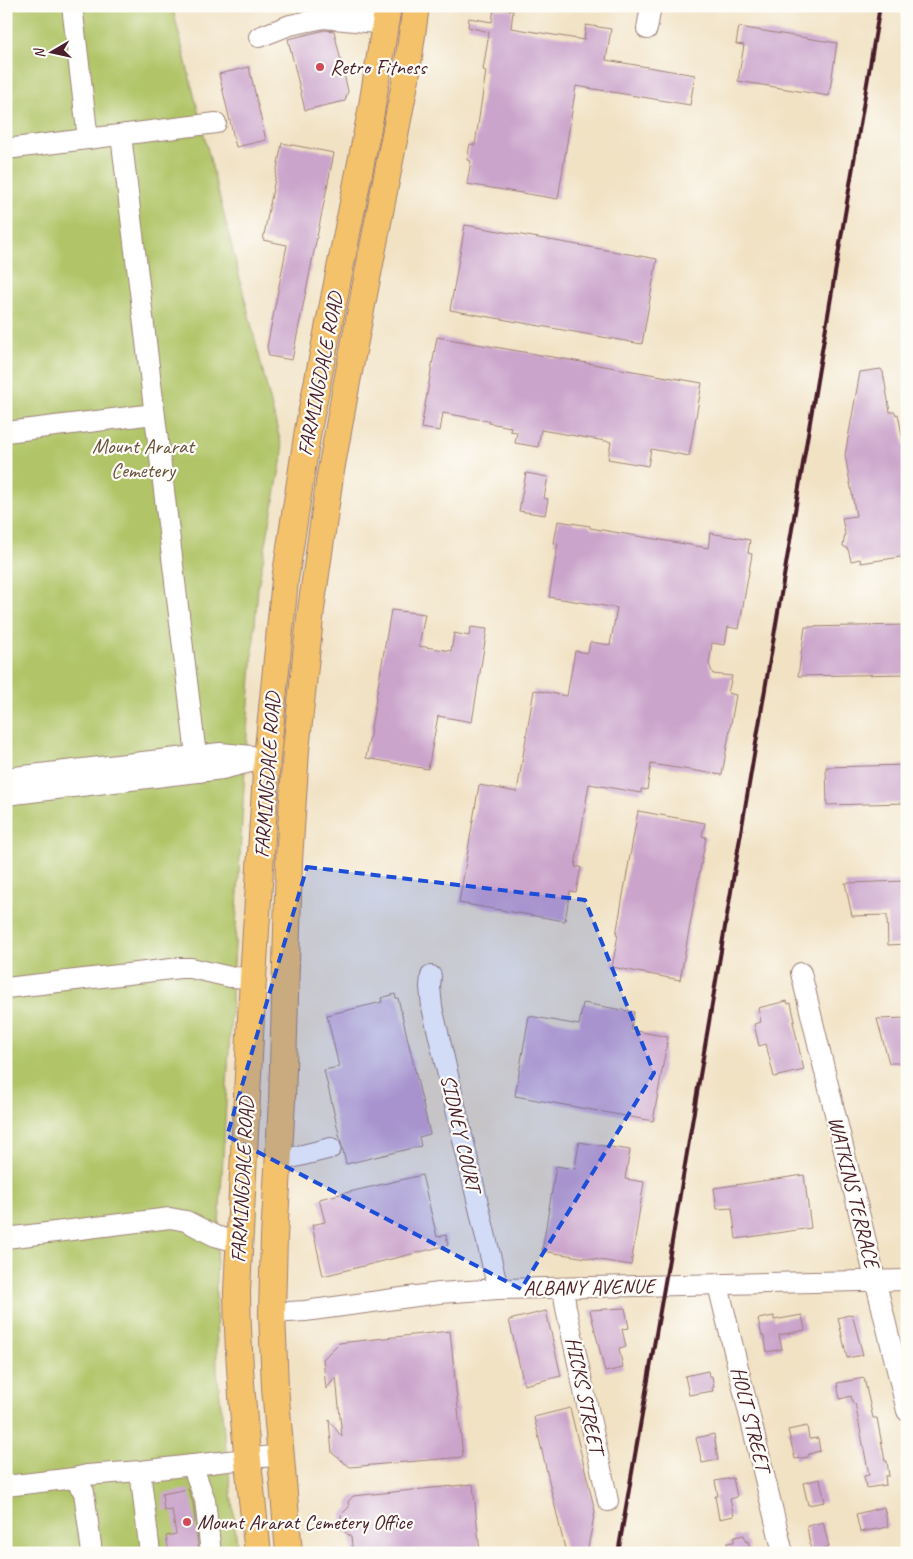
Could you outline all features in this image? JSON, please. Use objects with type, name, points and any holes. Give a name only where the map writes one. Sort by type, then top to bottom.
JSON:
[{"type":"main road","name":"FARMINGDALE ROAD","points":[[289,1553],[275,1387],[272,1313],[292,811],[297,741],[317,565],[338,430],[403,95],[416,6]]},
{"type":"main road","name":"FARMINGDALE ROAD","points":[[258,1553],[247,1458],[237,1339],[237,1290],[238,1242],[266,758],[284,589],[300,479],[371,112],[387,15]]},
{"type":"main road","points":[[248,1074],[255,1114],[256,1195],[253,1303],[260,1312],[272,1313]]},
{"type":"street","points":[[72,6],[88,139]]},
{"type":"street","points":[[647,29],[651,6]]},
{"type":"street","points":[[259,37],[290,25],[306,14],[324,18],[387,15]]},
{"type":"street","points":[[6,149],[216,123]]},
{"type":"street","points":[[121,135],[197,764]]},
{"type":"street","points":[[6,432],[154,414]]},
{"type":"street","points":[[6,778],[197,764],[222,769],[266,758]]},
{"type":"street","points":[[6,795],[197,764]]},
{"type":"street","points":[[6,988],[180,968],[190,968],[230,977],[253,978]]},
{"type":"street","name":"WATKINS TERRACE","points":[[800,973],[907,1411]]},
{"type":"street","name":"SIDNEY COURT","points":[[431,976],[432,1007],[498,1289]]},
{"type":"street","points":[[278,1161],[331,1148]]},
{"type":"street","points":[[6,1238],[170,1218],[186,1221],[215,1236],[238,1242]]},
{"type":"street","name":"ALBANY AVENUE","points":[[272,1313],[305,1311],[439,1293],[498,1289],[907,1280]]},
{"type":"street","name":"HOLT STREET","points":[[718,1285],[783,1553]]},
{"type":"street","name":"HICKS STREET","points":[[563,1288],[608,1501]]},
{"type":"street","points":[[6,1486],[101,1473],[140,1471],[281,1455]]},
{"type":"street","points":[[192,1465],[205,1500],[211,1553]]},
{"type":"street","points":[[140,1471],[150,1553]]},
{"type":"street","points":[[74,1478],[84,1492],[92,1553]]},
{"type":"highlighted area","points":[[307,867],[585,900],[654,1073],[521,1289],[227,1136]]},
{"type":"green space","name":"Mount Ararat Cemetery","points":[[6,6],[172,6],[283,452],[258,587],[248,716],[216,1279],[217,1371],[238,1553],[6,1553]]},
{"type":"building","points":[[494,8],[513,11],[511,28],[584,40],[586,25],[611,29],[606,60],[695,75],[690,105],[576,86],[558,199],[467,184],[471,161],[467,160],[470,144],[475,145],[486,71],[483,70],[489,32],[468,27],[469,18],[492,22]]},
{"type":"building","points":[[739,27],[837,43],[829,96],[738,81],[744,45],[736,44]]},
{"type":"building","points":[[325,30],[334,31],[348,91],[345,101],[305,110],[288,39]]},
{"type":"building","points":[[249,67],[266,140],[236,147],[219,74]]},
{"type":"building","points":[[282,143],[334,153],[292,360],[269,356],[267,347],[287,245],[263,240]]},
{"type":"building","points":[[465,225],[657,259],[642,344],[450,310]]},
{"type":"building","points":[[437,337],[702,383],[689,456],[651,449],[648,466],[608,459],[611,442],[541,430],[538,447],[515,443],[517,432],[510,431],[511,427],[443,413],[440,431],[421,428]]},
{"type":"building","points":[[881,369],[890,412],[898,414],[904,445],[907,450],[907,556],[861,563],[860,559],[851,561],[848,549],[843,546],[845,534],[842,518],[856,516],[845,455],[860,372]]},
{"type":"building","points":[[526,473],[548,477],[544,498],[548,499],[545,515],[519,511]]},
{"type":"building","points":[[558,521],[708,548],[710,533],[750,540],[748,553],[752,554],[739,629],[728,627],[725,645],[712,643],[709,664],[713,674],[732,676],[728,693],[736,695],[722,775],[651,764],[647,790],[641,789],[641,793],[589,784],[575,867],[581,867],[576,892],[570,891],[565,921],[459,903],[479,785],[517,792],[534,690],[567,696],[575,651],[588,653],[590,642],[610,645],[617,608],[549,597],[558,544],[554,543]]},
{"type":"building","points":[[391,610],[425,614],[419,646],[451,651],[454,633],[469,636],[471,627],[487,629],[472,722],[438,716],[428,769],[366,758]]},
{"type":"building","points":[[907,625],[907,674],[798,676],[805,627]]},
{"type":"building","points":[[907,765],[907,803],[827,805],[826,767]]},
{"type":"building","points":[[638,811],[705,823],[702,836],[706,837],[680,980],[612,967]]},
{"type":"building","points":[[907,881],[907,944],[888,945],[887,915],[852,916],[845,883]]},
{"type":"building","points":[[395,994],[396,998],[398,998],[430,1134],[419,1137],[421,1146],[346,1164],[324,1070],[339,1067],[327,1015],[382,1002],[381,998]]},
{"type":"building","points":[[787,1001],[788,1004],[791,1003],[795,1021],[793,1022],[804,1070],[774,1077],[766,1044],[759,1046],[754,1024],[761,1022],[758,1008]]},
{"type":"building","points":[[583,1003],[634,1012],[631,1030],[668,1037],[653,1121],[515,1096],[529,1016],[579,1025]]},
{"type":"building","points":[[907,1018],[907,1063],[889,1063],[877,1019]]},
{"type":"building","points":[[579,1142],[630,1150],[625,1179],[644,1182],[631,1265],[542,1251],[556,1166],[575,1169]]},
{"type":"building","points":[[422,1175],[437,1237],[446,1235],[448,1245],[323,1276],[312,1225],[325,1222],[319,1199]]},
{"type":"building","points":[[804,1175],[811,1228],[736,1239],[732,1208],[717,1209],[714,1188]]},
{"type":"building","points":[[625,1308],[629,1328],[622,1329],[626,1347],[619,1348],[623,1368],[605,1372],[590,1310]]},
{"type":"building","points":[[546,1311],[561,1376],[524,1385],[509,1320]]},
{"type":"building","points":[[852,1314],[863,1355],[847,1358],[838,1318]]},
{"type":"building","points":[[802,1315],[805,1330],[779,1335],[782,1349],[767,1352],[758,1319],[774,1316],[774,1320]]},
{"type":"building","points":[[450,1331],[463,1457],[350,1467],[332,1453],[329,1420],[342,1437],[336,1377],[326,1389],[323,1359],[339,1343]]},
{"type":"building","points":[[708,1371],[709,1376],[712,1376],[713,1391],[689,1395],[685,1376]]},
{"type":"building","points":[[864,1378],[873,1418],[877,1418],[889,1476],[885,1476],[886,1485],[866,1488],[864,1476],[869,1475],[855,1403],[853,1404],[851,1396],[840,1399],[837,1383]]},
{"type":"building","points":[[570,1408],[595,1511],[587,1553],[566,1553],[534,1417]]},
{"type":"building","points":[[807,1426],[809,1439],[818,1438],[820,1451],[809,1454],[808,1457],[795,1459],[788,1430]]},
{"type":"building","points":[[714,1434],[718,1460],[702,1463],[696,1438]]},
{"type":"building","points":[[733,1478],[737,1497],[730,1499],[734,1516],[719,1519],[715,1496],[718,1496],[715,1481]]},
{"type":"building","points":[[820,1479],[825,1502],[808,1505],[803,1483]]},
{"type":"building","points":[[473,1484],[480,1553],[353,1553],[351,1537],[342,1529],[341,1515],[349,1507],[348,1502],[353,1496]]},
{"type":"building","name":"Mount Ararat Cemetery Office","points":[[188,1489],[193,1503],[199,1553],[169,1553],[166,1536],[176,1534],[172,1510],[164,1511],[162,1494]]},
{"type":"building","points":[[884,1507],[888,1527],[860,1532],[856,1514]]},
{"type":"building","points":[[823,1522],[829,1547],[811,1551],[807,1526]]},
{"type":"building","points":[[744,1535],[746,1542],[748,1541],[751,1553],[729,1553],[727,1543],[734,1542],[734,1537]]},
{"type":"railway","points":[[618,1553],[880,6]]},
{"type":"place","name":"Retro Fitness","points":[[320,67]]},
{"type":"place","name":"Mount Ararat Cemetery Office","points":[[187,1522]]}]
